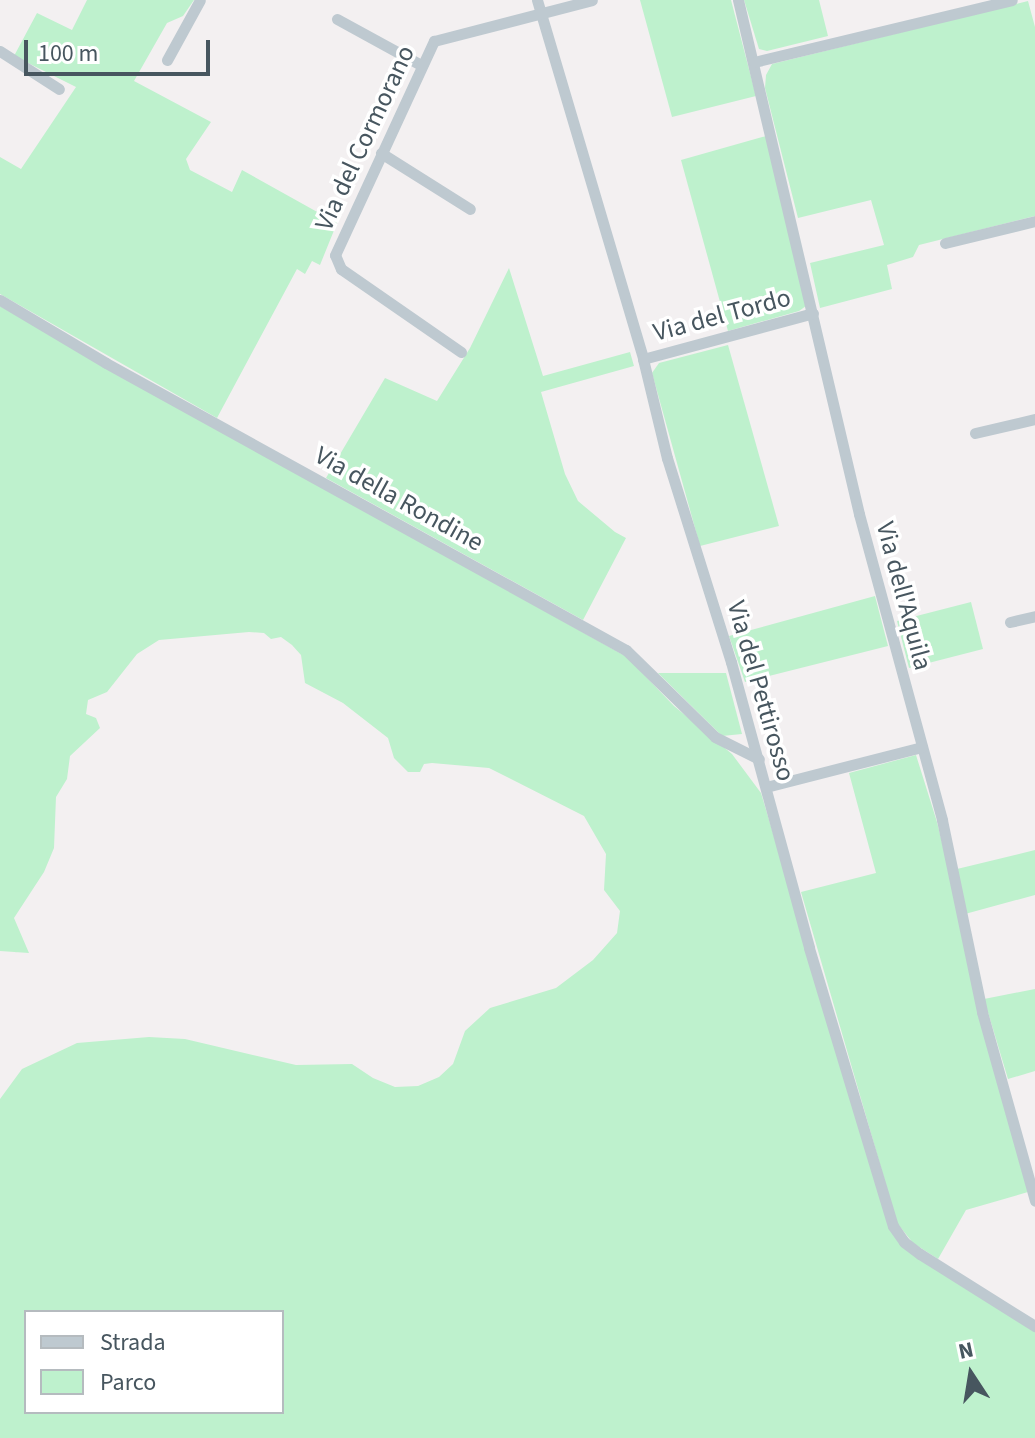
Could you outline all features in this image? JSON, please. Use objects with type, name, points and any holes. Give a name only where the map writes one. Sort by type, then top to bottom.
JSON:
[{"type":"street","points":[[167,60],[200,0]]},
{"type":"street","name":"Via del Pettirosso","points":[[537,0],[643,359],[667,458],[759,759],[809,948],[893,1226],[904,1242],[920,1254],[1034,1324]]},
{"type":"street","name":"Via del Cormorano","points":[[461,352],[341,269],[334,260],[434,41],[592,0]]},
{"type":"street","name":"Via dell'Aquila","points":[[738,0],[859,514],[942,820],[982,1012],[1035,1201]]},
{"type":"street","points":[[754,62],[1012,0]]},
{"type":"street","points":[[337,19],[421,65]]},
{"type":"street","points":[[0,51],[59,89]]},
{"type":"street","points":[[381,153],[470,209]]},
{"type":"street","points":[[945,243],[1035,221]]},
{"type":"street","name":"Via della Rondine","points":[[0,300],[106,363],[626,650],[715,737],[759,759]]},
{"type":"street","name":"Via del Tordo","points":[[643,359],[813,313]]},
{"type":"street","points":[[975,433],[1035,419]]},
{"type":"street","points":[[1010,622],[1035,616]]},
{"type":"street","points":[[766,787],[922,747]]},
{"type":"green space","points":[[87,0],[194,0],[183,16],[167,23],[134,81],[211,122],[186,159],[190,170],[232,192],[242,170],[337,223],[320,265],[312,261],[305,274],[297,269],[217,418],[0,294],[0,157],[21,169],[76,87],[14,56],[37,13],[72,30]]},
{"type":"green space","points":[[640,0],[731,0],[756,96],[672,117]]},
{"type":"green space","points":[[744,0],[819,0],[828,36],[767,51],[759,49]]},
{"type":"green space","points":[[1028,1],[1035,27],[1035,216],[919,245],[913,257],[887,265],[892,289],[820,308],[810,263],[884,245],[871,200],[798,218],[765,88],[766,75],[772,64]]},
{"type":"green space","points":[[766,136],[806,306],[799,311],[728,331],[681,160]]},
{"type":"green space","points":[[509,268],[543,376],[630,352],[634,366],[541,392],[565,474],[578,501],[626,538],[583,620],[326,478],[385,378],[437,401],[470,348]]},
{"type":"green space","points":[[0,306],[627,657],[674,706],[732,754],[761,793],[891,1230],[1035,1330],[1035,1438],[0,1438],[0,1099],[22,1069],[77,1043],[149,1037],[185,1039],[296,1065],[352,1064],[373,1078],[395,1087],[418,1086],[439,1077],[453,1064],[465,1031],[490,1008],[556,988],[593,960],[617,933],[620,911],[604,890],[606,854],[584,816],[489,768],[432,763],[424,764],[420,772],[408,772],[394,758],[388,738],[343,703],[305,683],[301,655],[292,645],[281,637],[271,639],[264,633],[249,632],[159,640],[137,654],[107,692],[88,700],[86,714],[96,718],[100,728],[70,756],[67,779],[56,797],[54,848],[44,872],[14,918],[29,953],[0,951]]},
{"type":"green space","points":[[728,345],[779,526],[700,546],[652,373],[659,363]]},
{"type":"green space","points":[[875,596],[888,646],[745,682],[729,636]]},
{"type":"green space","points":[[971,602],[983,649],[909,668],[897,621]]},
{"type":"green space","points":[[658,673],[726,673],[742,734],[722,736]]},
{"type":"green space","points":[[916,755],[937,822],[1028,1192],[966,1210],[938,1259],[913,1243],[897,1223],[801,892],[876,873],[849,773]]},
{"type":"green space","points":[[1035,850],[1035,895],[965,914],[957,869]]},
{"type":"green space","points":[[1035,989],[1035,1071],[1008,1079],[984,999]]}]
